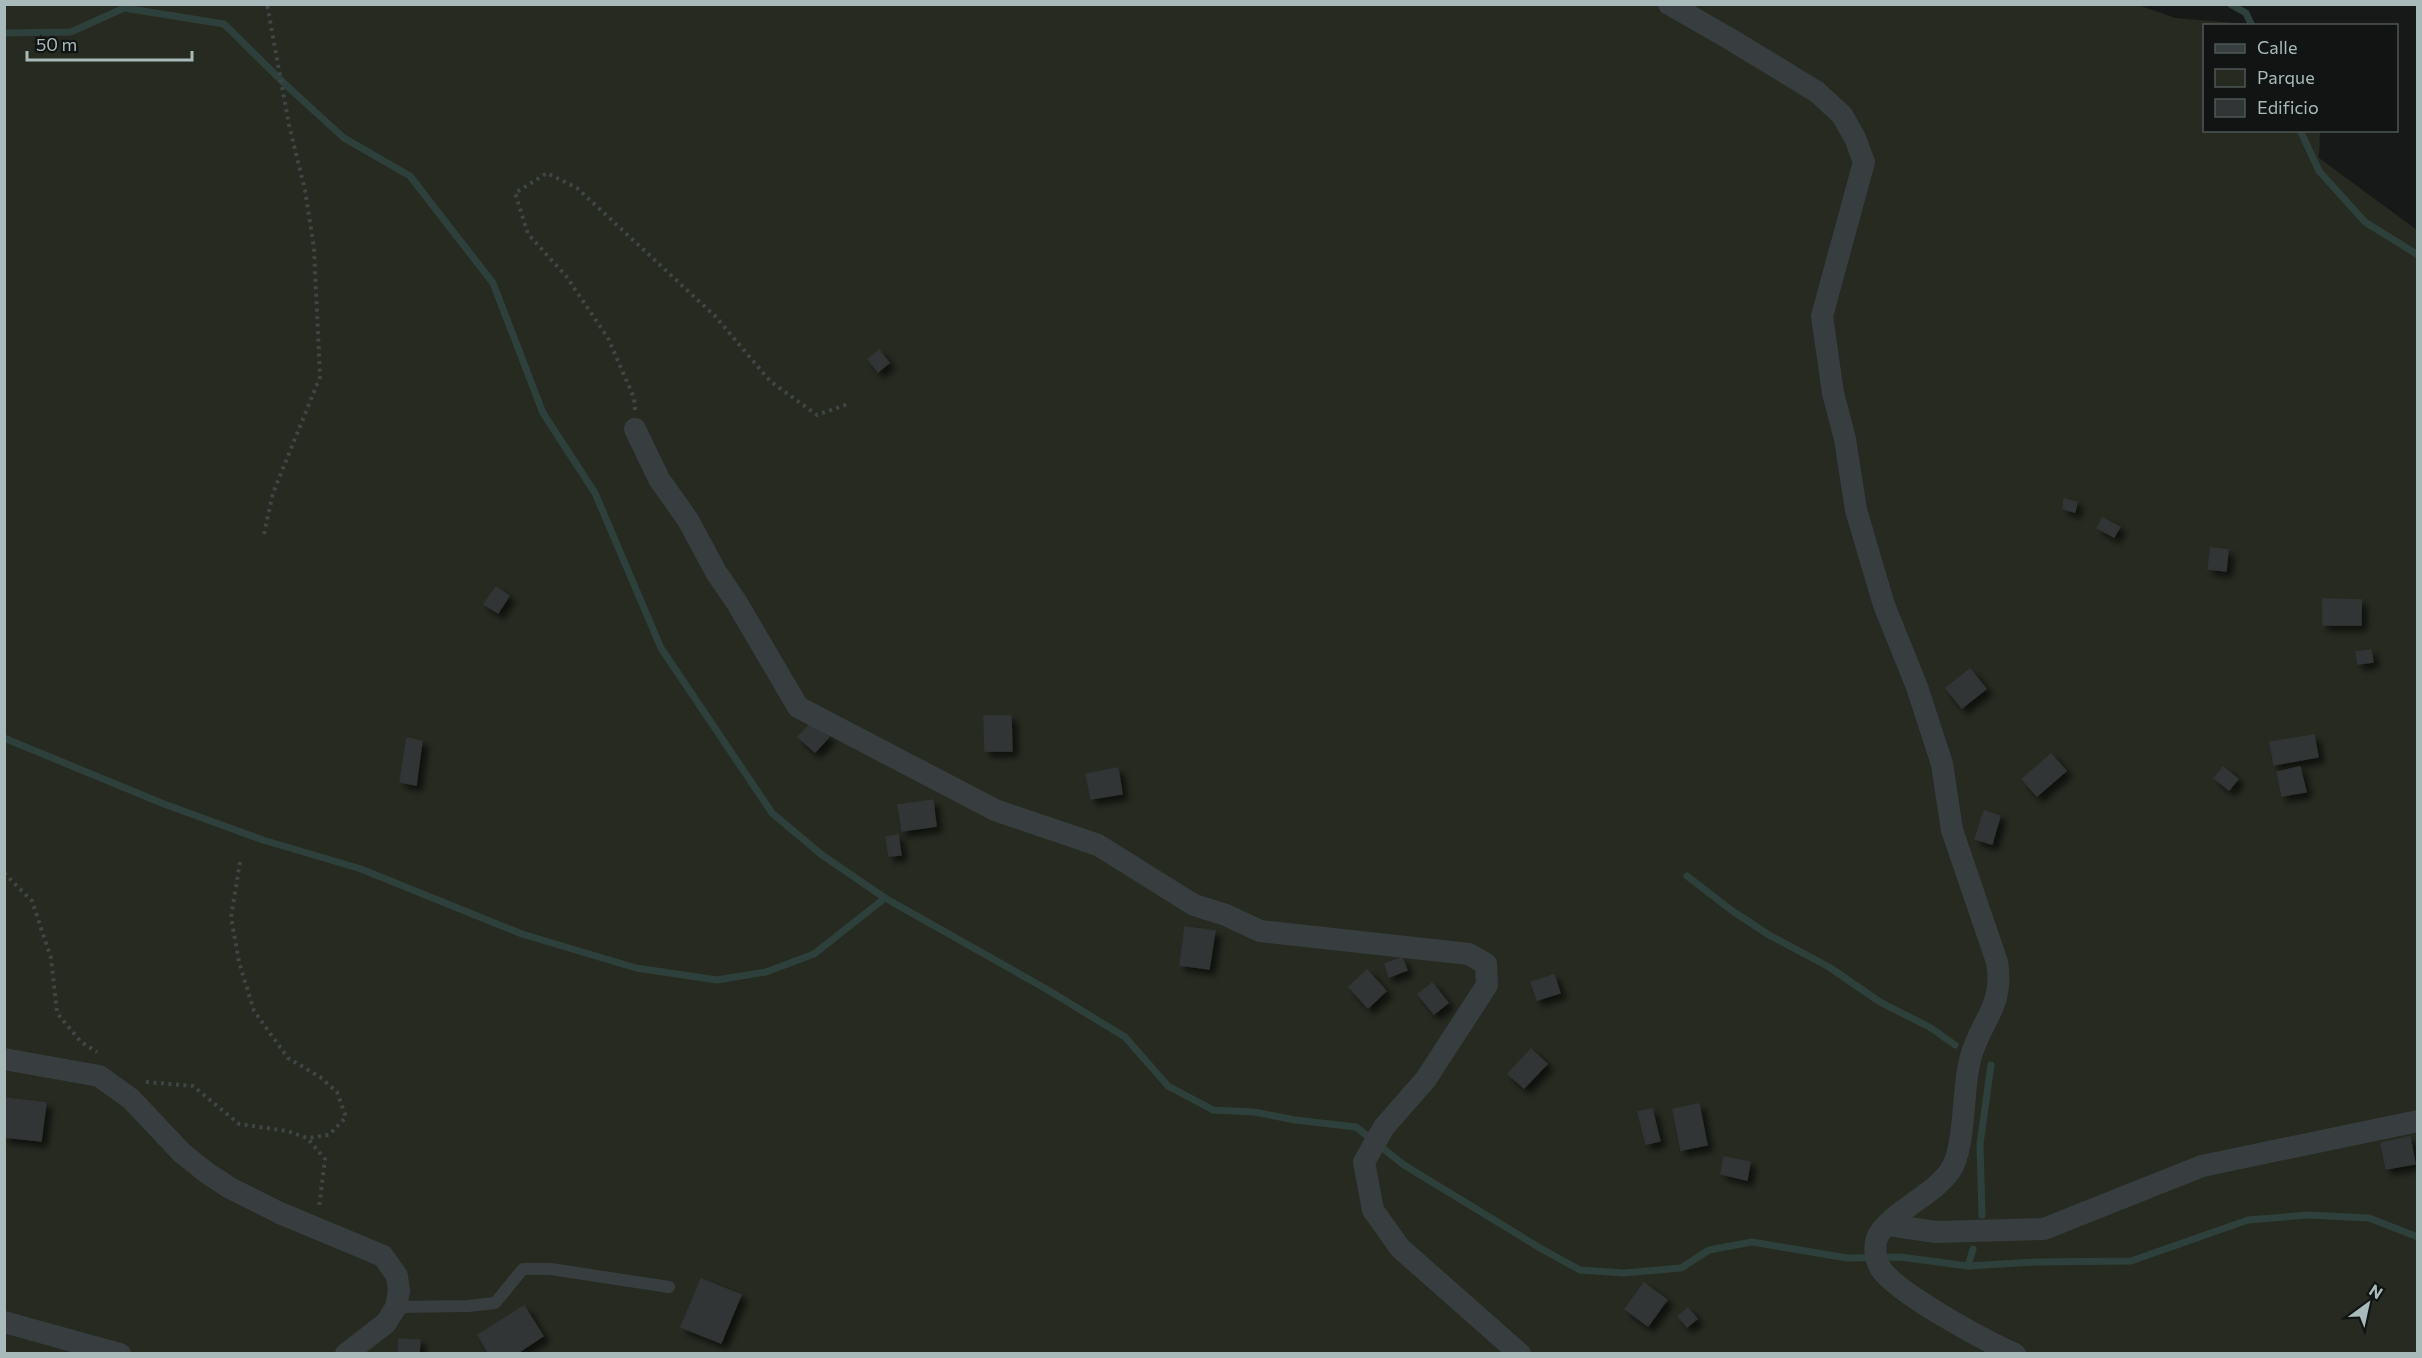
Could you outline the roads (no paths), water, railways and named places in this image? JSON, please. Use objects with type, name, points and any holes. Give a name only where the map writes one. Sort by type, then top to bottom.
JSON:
[{"type":"street","points":[[1669,4],[1817,92],[1842,115],[1855,138],[1864,162],[1822,316],[1833,393],[1845,439],[1856,510],[1884,605],[1917,687],[1942,764],[1952,830],[1997,962],[2001,981],[1997,999],[1970,1059],[1959,1154],[1945,1177],[1881,1231],[1875,1245],[1876,1259],[1893,1283],[1951,1319],[2014,1353]]},
{"type":"street","points":[[635,429],[659,479],[688,520],[716,572],[737,603],[798,707],[995,810],[1098,845],[1194,905],[1226,915],[1260,931],[1469,954],[1486,964],[1487,985],[1426,1079],[1384,1127],[1364,1162],[1373,1210],[1400,1248],[1520,1353]]},
{"type":"street","points":[[4,1059],[99,1076],[131,1100],[196,1165],[230,1188],[316,1230],[383,1256],[397,1276],[399,1291],[396,1307],[386,1323],[346,1353]]},
{"type":"street","points":[[1888,1225],[1936,1232],[2044,1229],[2202,1166],[2418,1121]]},
{"type":"street","points":[[4,1322],[120,1353]]},
{"type":"lane","points":[[396,1307],[468,1306],[495,1303],[523,1269],[551,1269],[669,1287]]},
{"type":"waterway","points":[[2230,4],[2246,13],[2251,24]]},
{"type":"waterway","points":[[4,33],[71,32],[124,8],[224,24],[344,138],[410,176],[493,283],[543,413],[595,493],[661,648],[772,813],[822,855],[885,898],[1048,990],[1125,1037],[1168,1086],[1213,1110],[1254,1112],[1295,1120],[1356,1127],[1404,1165],[1580,1270],[1624,1273],[1681,1268],[1709,1250],[1752,1242],[1847,1258],[1900,1257],[1968,1266],[2036,1262],[2131,1261],[2248,1220],[2308,1215],[2369,1218],[2418,1237]]},
{"type":"waterway","points":[[2301,132],[2319,171],[2365,222],[2418,255]]},
{"type":"waterway","points":[[4,738],[164,804],[263,840],[361,869],[522,934],[636,968],[717,980],[766,972],[814,954],[885,898]]},
{"type":"waterway","points":[[1687,876],[1731,910],[1769,935],[1829,967],[1880,1002],[1931,1028],[1955,1045]]},
{"type":"waterway","points":[[1982,1215],[1980,1144],[1991,1065]]},
{"type":"waterway","points":[[1968,1266],[1973,1249]]}]
